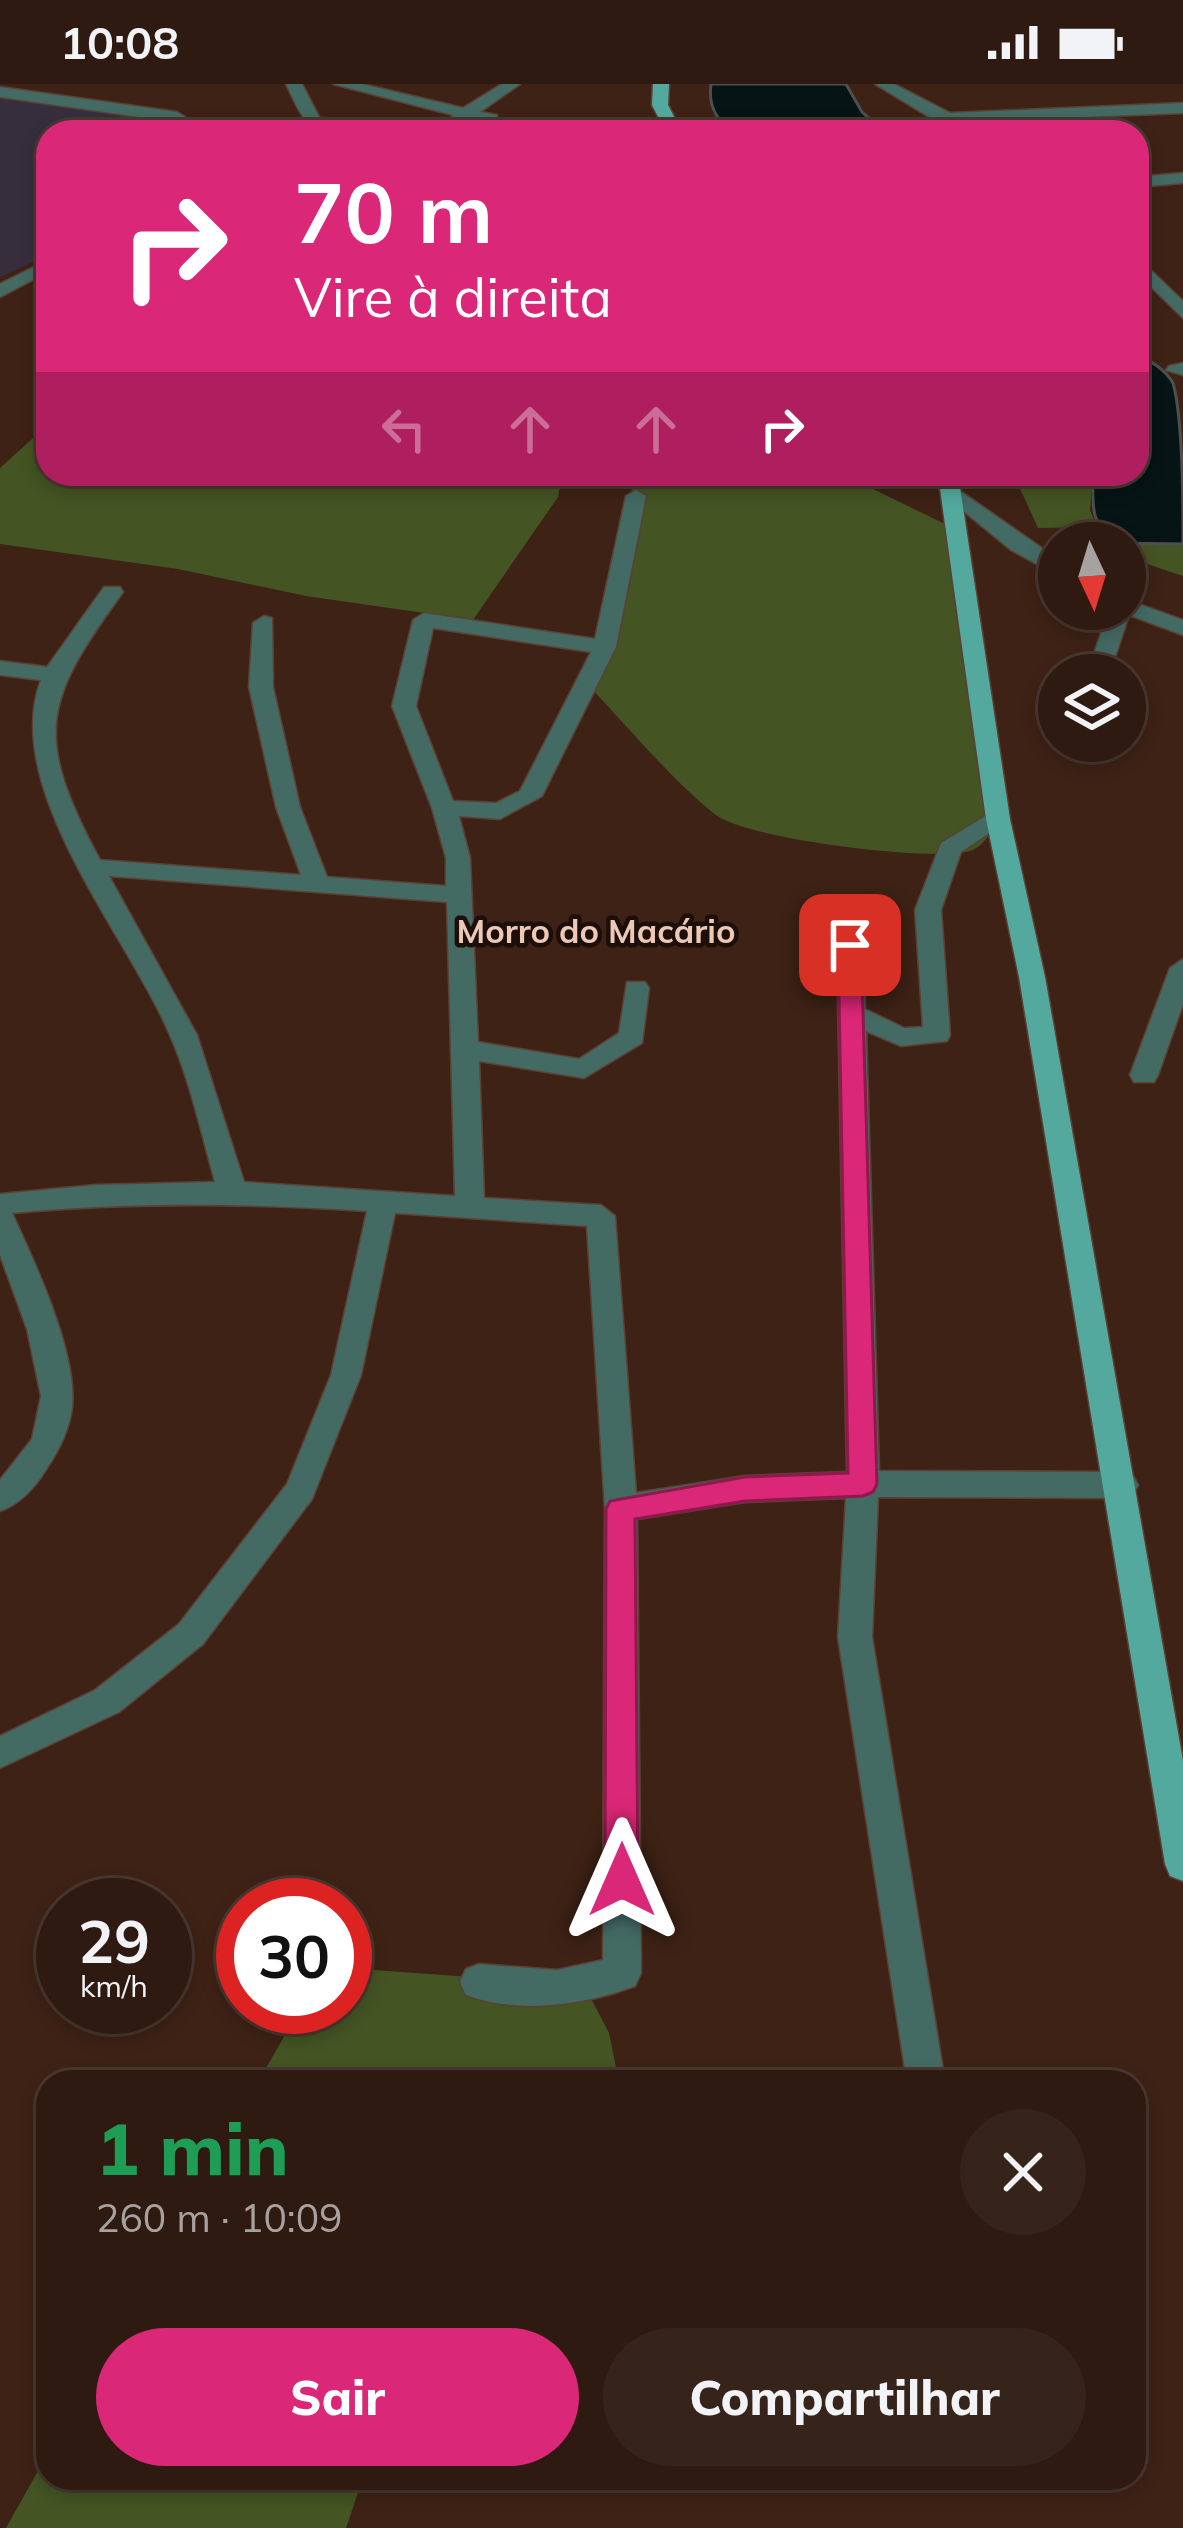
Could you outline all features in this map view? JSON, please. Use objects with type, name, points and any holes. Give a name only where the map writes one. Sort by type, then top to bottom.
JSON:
[{"type":"main road","points":[[661,84],[660,105],[668,120]]},
{"type":"main road","points":[[950,486],[998,819],[1032,977],[1122,1485],[1183,1864]]},
{"type":"street","points":[[294,84],[311,120]]},
{"type":"street","points":[[340,84],[490,120]]},
{"type":"street","points":[[456,120],[462,111],[496,100],[512,84]]},
{"type":"street","points":[[883,84],[947,120]]},
{"type":"street","points":[[0,92],[175,120]]},
{"type":"street","points":[[1023,120],[1183,108]]},
{"type":"street","points":[[1149,182],[1180,181]]},
{"type":"street","points":[[0,291],[36,272]]},
{"type":"street","points":[[1149,275],[1183,311]]},
{"type":"street","points":[[953,486],[1018,545],[1038,557]]},
{"type":"street","points":[[444,808],[500,811],[530,796],[604,647],[635,496]]},
{"type":"street","points":[[112,592],[70,644],[54,675],[43,726],[50,778],[183,1033],[232,1192]]},
{"type":"street","points":[[1146,616],[1183,628]]},
{"type":"street","points":[[470,1208],[458,858],[404,706],[424,620],[604,647]]},
{"type":"street","points":[[264,623],[261,687],[288,807],[317,884]]},
{"type":"street","points":[[0,668],[54,675]]},
{"type":"street","points":[[850,1013],[901,1036],[937,1035],[928,910],[950,848],[998,819]]},
{"type":"street","points":[[94,867],[457,895]]},
{"type":"street","points":[[850,945],[863,1484],[855,1637],[924,2070]]},
{"type":"street","points":[[1144,1075],[1183,968]]},
{"type":"street","points":[[464,1048],[540,1065],[584,1069],[632,1037],[636,988]]},
{"type":"street","points":[[0,1204],[96,1195],[232,1192],[601,1216],[621,1509],[622,1973],[557,1988],[478,1982]]},
{"type":"street","points":[[0,1753],[107,1701],[190,1634],[301,1490],[346,1375],[382,1202]]},
{"type":"street","points":[[0,1216],[48,1354],[58,1400],[34,1470],[0,1498]]},
{"type":"street","points":[[621,1509],[745,1489],[863,1484],[1122,1485]]},
{"type":"shaded area","points":[[711,84],[846,84],[871,120],[721,120],[711,99]]},
{"type":"shaded area","points":[[0,97],[152,120],[36,120],[36,260],[0,277]]},
{"type":"shaded area","points":[[1149,361],[1173,383],[1176,399],[1183,544],[1146,543],[1146,522],[1099,522],[1093,486],[1149,486]]},
{"type":"green space","points":[[36,435],[36,486],[560,486],[558,497],[473,620],[0,544],[0,468]]},
{"type":"green space","points":[[634,486],[867,486],[947,525],[956,615],[1001,807],[982,844],[949,854],[800,840],[734,824],[682,786],[586,683],[624,505]]},
{"type":"green space","points":[[1019,486],[1092,486],[1090,510],[1095,522],[1038,522],[1038,528]]},
{"type":"green space","points":[[1146,544],[1183,544],[1183,576],[1146,564]]},
{"type":"green space","points":[[372,1970],[584,1985],[609,2033],[617,2070],[265,2070],[286,2034],[372,2034]]},
{"type":"green space","points":[[36,2474],[36,2490],[359,2490],[346,2528],[6,2528]]},
{"type":"district","name":"Morro do Macário","points":[[596,931]]},
{"type":"route","points":[[622,1880],[621,1509],[745,1489],[863,1484],[850,945]]}]
